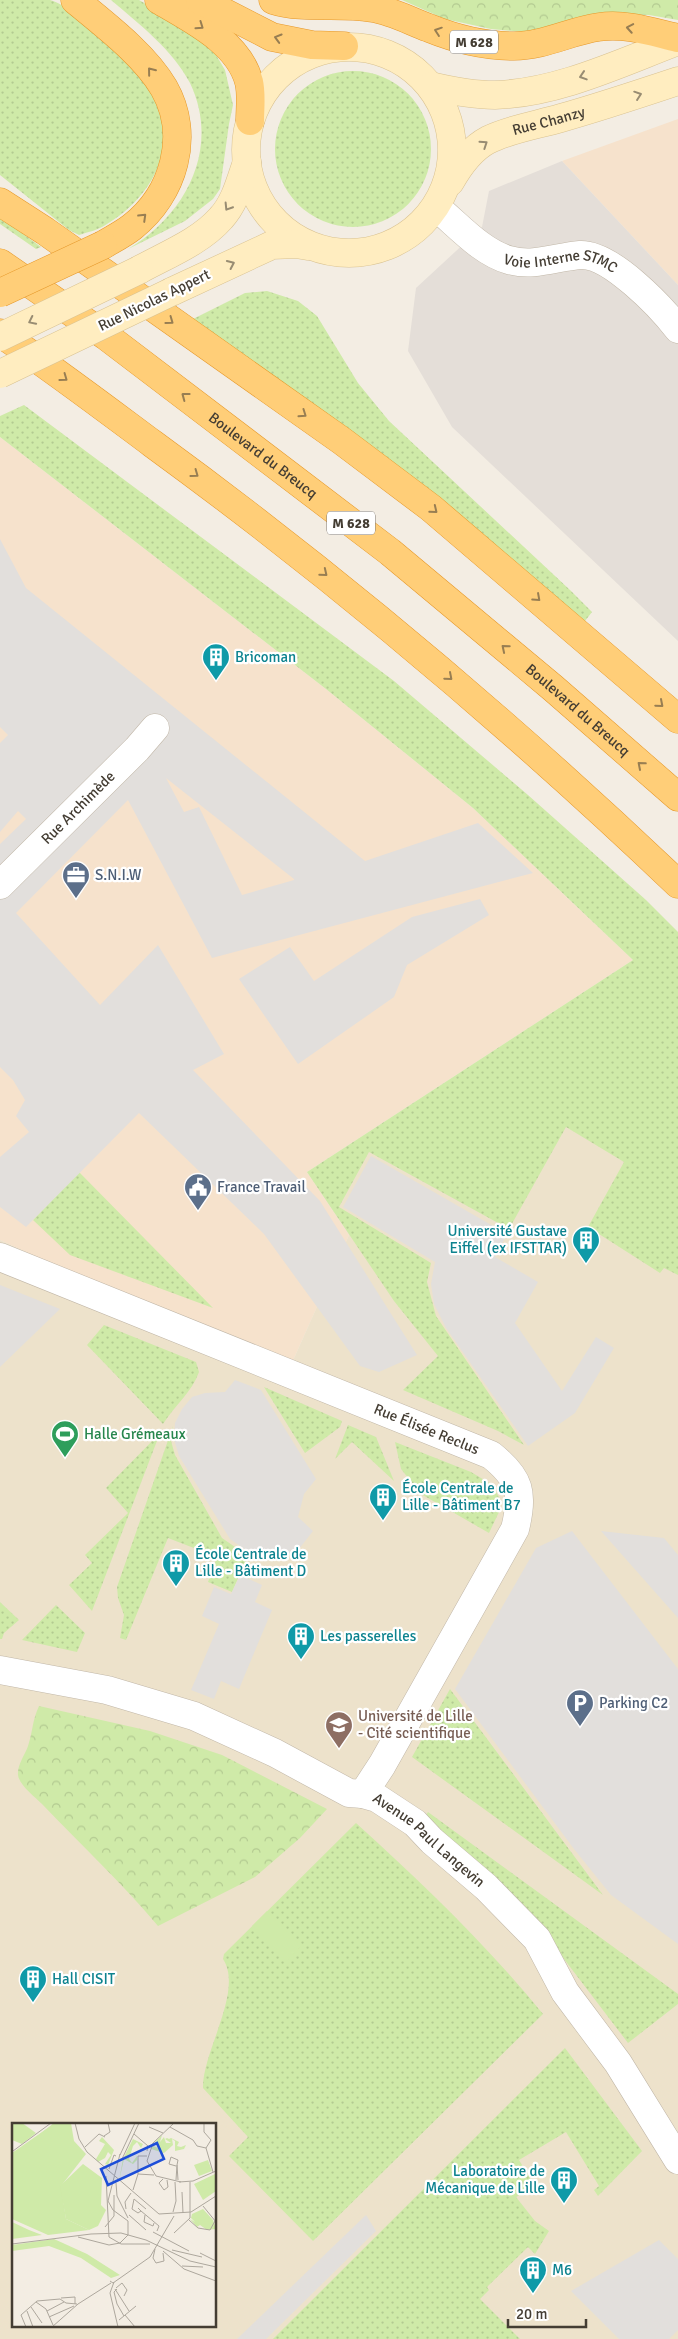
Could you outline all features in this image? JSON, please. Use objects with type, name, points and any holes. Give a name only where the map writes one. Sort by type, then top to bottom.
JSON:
[{"type":"highway","points":[[0,294],[103,245],[132,227],[149,210],[164,189],[173,168],[178,145],[177,123],[172,105],[163,87],[146,66],[75,0]]},
{"type":"highway","points":[[159,0],[199,25],[229,48],[242,66],[248,81],[250,121]]},
{"type":"highway","points":[[200,0],[272,36],[312,45],[344,46]]},
{"type":"highway","name":"M 628","points":[[274,0],[288,5],[313,7],[346,5],[371,8],[393,13],[462,40],[494,45],[540,44],[597,27],[618,25],[678,39]]},
{"type":"highway","points":[[0,192],[45,231]]},
{"type":"highway","points":[[0,202],[45,231],[342,441],[431,508],[500,565],[678,720]]},
{"type":"highway","name":"Boulevard du Breucq","points":[[0,262],[106,336],[390,552],[553,688],[678,797]]},
{"type":"highway","points":[[0,335],[25,350],[225,496],[375,615],[503,723],[678,884]]},
{"type":"main road","points":[[431,86],[483,94],[529,91],[605,69],[678,39]]},
{"type":"main road","points":[[344,46],[372,48],[411,66],[431,86],[445,111],[452,139],[451,167],[439,201],[427,218],[406,237],[380,248],[353,253],[339,253],[312,246],[287,233],[268,213],[254,189],[247,162],[246,142],[250,121],[258,101],[270,84],[291,64],[316,52],[344,46]]},
{"type":"main road","name":"Rue Chanzy","points":[[439,201],[458,168],[471,153],[487,141],[505,133],[618,102],[678,81]]},
{"type":"main road","points":[[0,335],[139,270],[192,240],[221,218],[237,191],[247,162]]},
{"type":"main road","name":"Rue Nicolas Appert","points":[[0,374],[272,245],[296,244],[312,246]]},
{"type":"street","name":"Voie Interne STMC","points":[[439,201],[489,251],[509,260],[546,262],[584,255],[602,260],[663,310],[678,329]]},
{"type":"street","name":"Rue Archimède","points":[[0,885],[137,749],[155,728]]},
{"type":"street","name":"Rue Élisée Reclus","points":[[0,1256],[491,1455],[508,1469],[518,1486],[520,1506],[515,1529],[386,1758],[363,1794]]},
{"type":"street","name":"Avenue Paul Langevin","points":[[0,1670],[107,1690],[194,1716],[275,1753],[349,1793],[378,1798],[415,1823],[432,1841],[486,1887],[537,1939],[566,1992],[618,2063],[678,2160]]},
{"type":"shaded area","points":[[678,119],[678,285],[562,161]]},
{"type":"shaded area","points":[[562,161],[678,285],[678,641],[452,427],[408,351],[416,288],[482,227],[489,191]]},
{"type":"shaded area","points":[[0,437],[326,689],[473,808],[633,960],[307,1172],[349,1235],[287,1374],[0,1240]]},
{"type":"shaded area","points":[[0,539],[26,588],[365,861],[478,823],[533,873],[212,958],[128,800],[16,913],[100,1005],[158,945],[224,1054],[193,1070],[320,1201],[417,1355],[379,1372],[360,1366],[264,1234],[139,1113],[26,1227],[0,1207],[0,1157],[29,1132],[16,1116],[25,1100],[13,1080],[0,1067],[0,844],[26,819],[18,811],[0,832],[0,743],[8,735],[0,727]],"holes":[[[166,778],[294,879],[242,895],[199,807],[184,812]]]},
{"type":"shaded area","points":[[480,899],[489,915],[407,965],[394,997],[298,1064],[239,979],[290,947],[314,981],[412,917]]},
{"type":"shaded area","name":"Université de Lille ‐ Cité scientifique","points":[[678,1011],[678,2339],[0,2339],[0,1240],[287,1374],[349,1235],[307,1172]]},
{"type":"shaded area","points":[[371,1156],[507,1234],[495,1257],[538,1282],[515,1323],[562,1391],[596,1337],[614,1348],[575,1413],[528,1446],[446,1328],[434,1304],[431,1284],[435,1262],[343,1207]]},
{"type":"shaded area","points":[[0,1285],[60,1309],[0,1367]]},
{"type":"shaded area","points":[[235,1380],[261,1390],[316,1479],[304,1494],[298,1517],[313,1531],[299,1549],[282,1557],[246,1550],[230,1539],[179,1456],[174,1439],[175,1423],[182,1409],[192,1397],[205,1393],[225,1392]]},
{"type":"shaded area","name":"Parking C2","points":[[572,1531],[678,1669],[678,1944],[611,1895],[574,1849],[455,1689],[536,1548]]},
{"type":"shaded area","points":[[601,1531],[664,1538],[678,1555],[678,1618]]},
{"type":"shaded area","points":[[240,1575],[262,1585],[255,1602],[272,1610],[239,1689],[221,1681],[214,1699],[191,1690],[219,1624],[202,1616],[214,1587],[231,1594]]},
{"type":"shaded area","points":[[366,2215],[376,2231],[266,2339],[237,2339]]},
{"type":"shaded area","points":[[659,2240],[678,2259],[678,2330],[669,2339],[619,2339],[571,2291]]},
{"type":"green space","points":[[0,0],[50,0],[63,6],[123,58],[145,84],[156,102],[162,120],[164,138],[162,155],[156,172],[136,201],[122,214],[101,228],[79,235],[69,230],[0,175]]},
{"type":"green space","points":[[111,0],[139,0],[192,31],[213,50],[225,70],[233,105],[220,189],[213,199],[185,221],[128,249],[149,235],[167,218],[181,199],[192,178],[199,155],[202,132],[199,107],[190,83],[183,71],[155,38]]},
{"type":"green space","points":[[402,0],[678,0],[678,20],[649,15],[605,14],[537,33],[491,29],[445,19]]},
{"type":"green space","points":[[345,71],[361,71],[376,74],[390,80],[413,99],[422,112],[428,126],[431,149],[430,164],[422,186],[403,209],[390,218],[376,224],[361,227],[345,227],[330,224],[316,218],[293,199],[284,186],[278,172],[275,157],[275,141],[278,126],[284,112],[303,89],[316,80],[330,74]]},
{"type":"green space","points":[[0,217],[41,247],[36,249],[0,224]]},
{"type":"green space","points":[[267,291],[298,301],[317,316],[358,383],[389,421],[592,612],[585,621],[502,552],[193,319],[245,293]]},
{"type":"green space","points":[[24,405],[394,681],[528,795],[646,900],[678,932],[678,1275],[664,1268],[660,1273],[588,1227],[624,1162],[566,1127],[509,1229],[369,1152],[339,1207],[431,1263],[427,1282],[436,1316],[524,1445],[498,1431],[403,1390],[438,1356],[394,1301],[307,1172],[633,960],[473,808],[326,689],[0,437],[0,416]]},
{"type":"green space","points":[[79,1172],[213,1308],[70,1255],[33,1220]]},
{"type":"green space","points":[[104,1325],[196,1362],[199,1372],[196,1379],[163,1424],[87,1345]]},
{"type":"green space","points":[[264,1387],[342,1421],[340,1427],[305,1453]]},
{"type":"green space","points":[[348,1425],[376,1437],[394,1481],[352,1442],[335,1459]]},
{"type":"green space","points":[[173,1426],[171,1441],[175,1455],[222,1538],[248,1556],[232,1592],[208,1582],[217,1557],[168,1538],[126,1640],[120,1638],[124,1615],[118,1598],[117,1587]]},
{"type":"green space","points":[[160,1433],[92,1611],[69,1585],[92,1563],[85,1555],[128,1513],[106,1488]]},
{"type":"green space","points":[[395,1442],[471,1472],[491,1484],[499,1497],[499,1512],[489,1533],[421,1494],[401,1469]]},
{"type":"green space","points":[[0,1602],[19,1620],[4,1633],[2,1639],[0,1639]]},
{"type":"green space","points":[[56,1605],[85,1633],[77,1652],[22,1640]]},
{"type":"green space","points":[[450,1689],[603,1895],[412,1757]]},
{"type":"green space","points":[[39,1706],[150,1731],[222,1755],[327,1809],[300,1838],[255,1877],[158,1926],[116,1879],[21,1783],[18,1775],[19,1768],[28,1746]]},
{"type":"green space","points":[[428,1812],[678,1994],[678,2004],[628,2043],[548,1938],[423,1820]]},
{"type":"green space","points":[[356,1823],[453,1915],[499,1963],[543,2014],[313,2241],[229,2156],[248,2137],[203,2088],[204,2073],[226,2004],[229,1988],[228,1972],[223,1959],[224,1954]]},
{"type":"green space","points":[[267,1911],[301,1946],[287,1961],[252,1926]]},
{"type":"green space","points":[[565,2048],[642,2151],[598,2196],[594,2190],[599,2186],[566,2132],[519,2160],[535,2186],[516,2197],[535,2221],[549,2231],[535,2254],[528,2247],[487,2287],[489,2290],[480,2299],[520,2339],[273,2339]]},
{"type":"place","name":"Bricoman","points":[[216,681]]},
{"type":"place","name":"S.N.I.W","points":[[76,899]]},
{"type":"place","name":"France Travail","points":[[198,1211]]},
{"type":"place","name":"Université Gustave Eiffel (ex IFSTTAR)","points":[[586,1264]]},
{"type":"place","name":"Halle Grémeaux","points":[[65,1458]]},
{"type":"place","name":"École Centrale de Lille - Bâtiment B7","points":[[383,1521]]},
{"type":"place","name":"École Centrale de Lille - Bâtiment D","points":[[176,1587]]},
{"type":"place","name":"Les passerelles","points":[[301,1660]]},
{"type":"place","name":"Parking C2","points":[[580,1727]]},
{"type":"place","name":"Université de Lille ‐ Cité scientifique","points":[[339,1749]]},
{"type":"place","name":"Hall CISIT","points":[[33,2003]]},
{"type":"place","name":"Laboratoire de Mécanique de Lille","points":[[564,2204]]},
{"type":"place","name":"M6","points":[[533,2294]]}]
